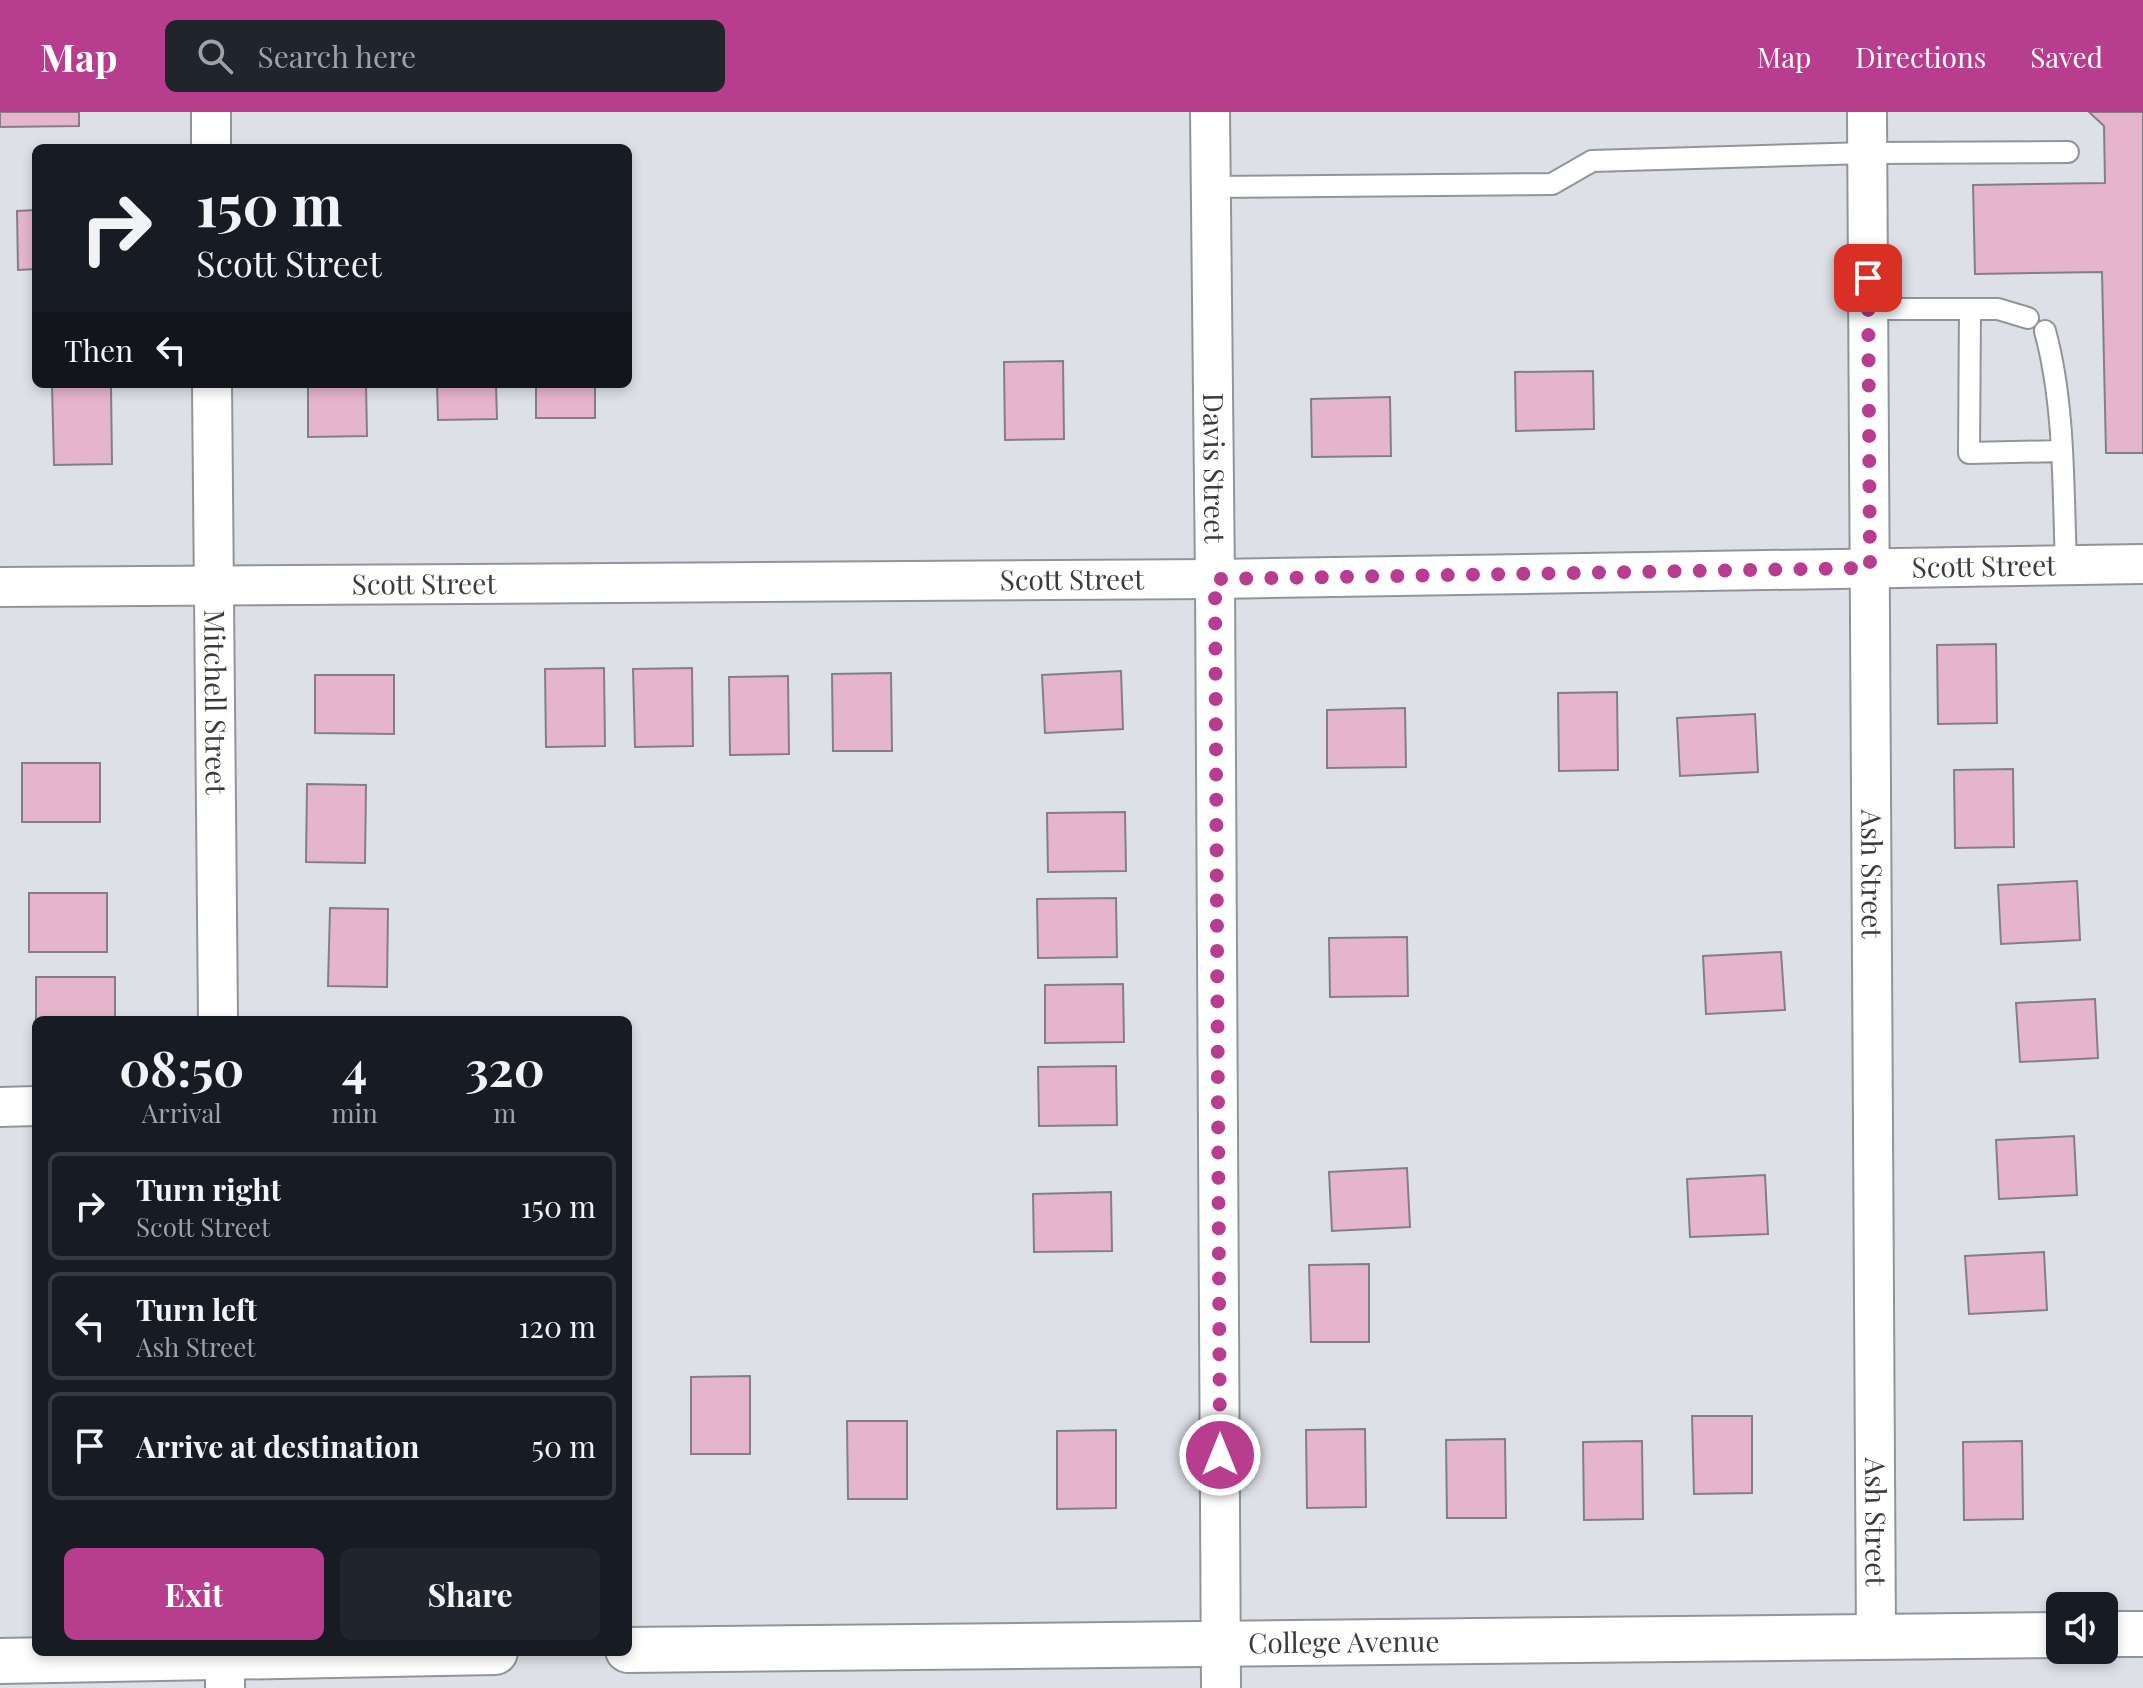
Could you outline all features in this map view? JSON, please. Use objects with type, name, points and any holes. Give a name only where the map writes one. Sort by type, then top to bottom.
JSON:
[{"type":"street","points":[[211,112],[211,144]]},
{"type":"street","name":"Davis Street","points":[[1210,112],[1221,1688]]},
{"type":"street","name":"Ash Street","points":[[1867,112],[1876,1637]]},
{"type":"street","name":"Mitchell Street","points":[[212,388],[218,1016]]},
{"type":"street","name":"Scott Street","points":[[0,587],[1215,579],[2143,564]]},
{"type":"street","points":[[0,1107],[32,1106]]},
{"type":"street","points":[[2118,1634],[2143,1634]]},
{"type":"street","name":"College Avenue","points":[[632,1650],[2046,1635]]},
{"type":"street","points":[[0,1661],[225,1665],[412,1656]]},
{"type":"lane","points":[[1210,187],[1552,184],[1592,161],[1868,153],[2068,152]]},
{"type":"lane","points":[[1868,309],[1998,309],[2028,318]]},
{"type":"lane","points":[[1970,309],[1969,453],[2061,451]]},
{"type":"lane","points":[[2045,331],[2053,359],[2066,565]]},
{"type":"building","points":[[0,112],[79,112],[79,126],[0,127]]},
{"type":"building","points":[[2089,112],[2143,112],[2143,453],[2106,453],[2102,272],[1975,274],[1973,185],[2105,183],[2104,126]]},
{"type":"building","points":[[32,210],[32,269],[18,270],[17,211]]},
{"type":"building","points":[[1063,361],[1064,439],[1005,440],[1004,362]]},
{"type":"building","points":[[1593,371],[1594,429],[1516,431],[1515,372]]},
{"type":"building","points":[[52,388],[111,388],[112,464],[54,465]]},
{"type":"building","points":[[308,388],[366,388],[367,436],[308,437]]},
{"type":"building","points":[[437,388],[496,388],[497,419],[438,420]]},
{"type":"building","points":[[536,388],[595,388],[595,418],[536,418]]},
{"type":"building","points":[[1390,397],[1391,456],[1312,457],[1311,399]]},
{"type":"building","points":[[1996,644],[1997,723],[1938,724],[1937,645]]},
{"type":"building","points":[[604,668],[605,746],[546,747],[545,669]]},
{"type":"building","points":[[692,668],[693,746],[635,747],[633,669]]},
{"type":"building","points":[[1121,671],[1123,729],[1045,733],[1042,675]]},
{"type":"building","points":[[891,673],[892,751],[833,751],[832,674]]},
{"type":"building","points":[[315,675],[394,675],[394,734],[315,733]]},
{"type":"building","points":[[788,676],[789,754],[730,755],[729,677]]},
{"type":"building","points":[[1617,692],[1618,770],[1559,771],[1558,693]]},
{"type":"building","points":[[1405,708],[1406,767],[1327,768],[1327,710]]},
{"type":"building","points":[[1755,714],[1758,772],[1680,776],[1677,718]]},
{"type":"building","points":[[22,763],[100,763],[100,822],[22,822]]},
{"type":"building","points":[[2013,769],[2014,847],[1955,848],[1954,770]]},
{"type":"building","points":[[307,784],[366,785],[365,863],[306,862]]},
{"type":"building","points":[[1125,812],[1126,871],[1048,872],[1047,813]]},
{"type":"building","points":[[2077,881],[2080,940],[2001,944],[1998,885]]},
{"type":"building","points":[[29,893],[107,893],[107,952],[29,952]]},
{"type":"building","points":[[1116,898],[1117,957],[1038,958],[1037,899]]},
{"type":"building","points":[[330,908],[388,909],[387,987],[328,986]]},
{"type":"building","points":[[1407,937],[1408,996],[1330,997],[1329,938]]},
{"type":"building","points":[[1781,952],[1785,1010],[1706,1014],[1703,956]]},
{"type":"building","points":[[36,977],[115,977],[115,1016],[36,1016]]},
{"type":"building","points":[[1123,984],[1124,1042],[1045,1043],[1045,985]]},
{"type":"building","points":[[2095,999],[2098,1058],[2020,1062],[2016,1003]]},
{"type":"building","points":[[1116,1066],[1117,1125],[1039,1126],[1038,1067]]},
{"type":"building","points":[[2074,1136],[2077,1195],[1999,1199],[1996,1140]]},
{"type":"building","points":[[1407,1168],[1410,1227],[1332,1231],[1329,1172]]},
{"type":"building","points":[[1765,1175],[1768,1234],[1690,1237],[1687,1179]]},
{"type":"building","points":[[1111,1192],[1112,1251],[1034,1252],[1033,1194]]},
{"type":"building","points":[[2044,1252],[2047,1310],[1969,1314],[1965,1256]]},
{"type":"building","points":[[1369,1264],[1369,1342],[1311,1342],[1309,1265]]},
{"type":"building","points":[[750,1376],[750,1454],[691,1454],[691,1377]]},
{"type":"building","points":[[1692,1416],[1752,1416],[1752,1493],[1694,1494]]},
{"type":"building","points":[[847,1421],[907,1421],[907,1499],[848,1499]]},
{"type":"building","points":[[1365,1429],[1366,1507],[1307,1508],[1306,1430]]},
{"type":"building","points":[[1116,1430],[1116,1508],[1057,1509],[1057,1431]]},
{"type":"building","points":[[1505,1439],[1506,1518],[1447,1518],[1446,1440]]},
{"type":"building","points":[[1642,1441],[1643,1519],[1584,1520],[1583,1442]]},
{"type":"building","points":[[2022,1441],[2023,1519],[1964,1520],[1963,1442]]},
{"type":"route","points":[[1220,1455],[1215,579],[1870,568],[1868,278]]}]
